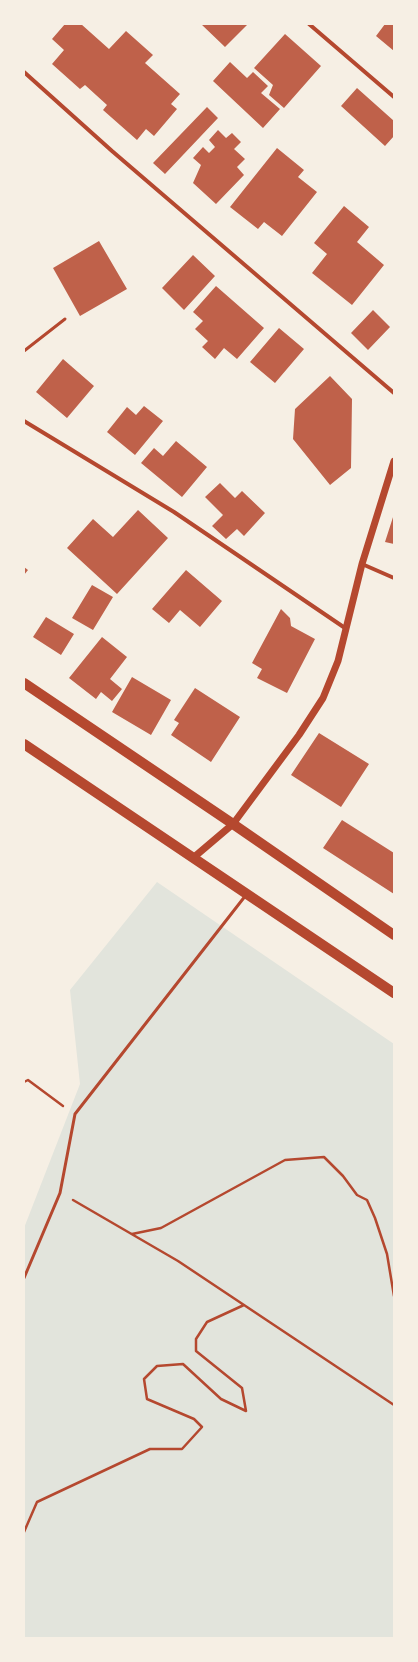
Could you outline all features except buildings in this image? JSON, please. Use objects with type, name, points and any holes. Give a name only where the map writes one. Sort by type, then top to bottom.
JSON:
[{"type":"main road","points":[[24,683],[394,934]]},
{"type":"main road","points":[[24,744],[394,993]]},
{"type":"street","points":[[309,24],[394,97]]},
{"type":"street","points":[[24,72],[118,156],[394,393]]},
{"type":"street","points":[[24,421],[174,512],[345,628]]},
{"type":"street","points":[[193,858],[233,824],[299,735],[323,698],[338,661],[362,564],[394,461]]},
{"type":"street","points":[[362,564],[394,578]]},
{"type":"lane","points":[[24,351],[65,319]]},
{"type":"lane","points":[[24,1278],[60,1193],[75,1114],[247,894]]},
{"type":"path","points":[[24,1082],[28,1080],[75,1114]]},
{"type":"path","points":[[132,1234],[161,1228],[284,1160],[324,1157],[344,1176],[357,1195],[367,1200],[375,1218],[387,1254],[394,1296]]},
{"type":"path","points":[[60,1193],[178,1261],[394,1405]]},
{"type":"path","points":[[24,1532],[37,1502],[150,1449],[182,1449],[202,1427],[194,1419],[147,1400],[144,1379],[157,1366],[183,1364],[222,1399],[246,1410],[242,1388],[196,1351],[196,1339],[207,1322],[244,1305]]},
{"type":"shaded area","points":[[157,882],[394,1044],[394,1638],[24,1638],[24,1228],[80,1084],[70,990]]}]
